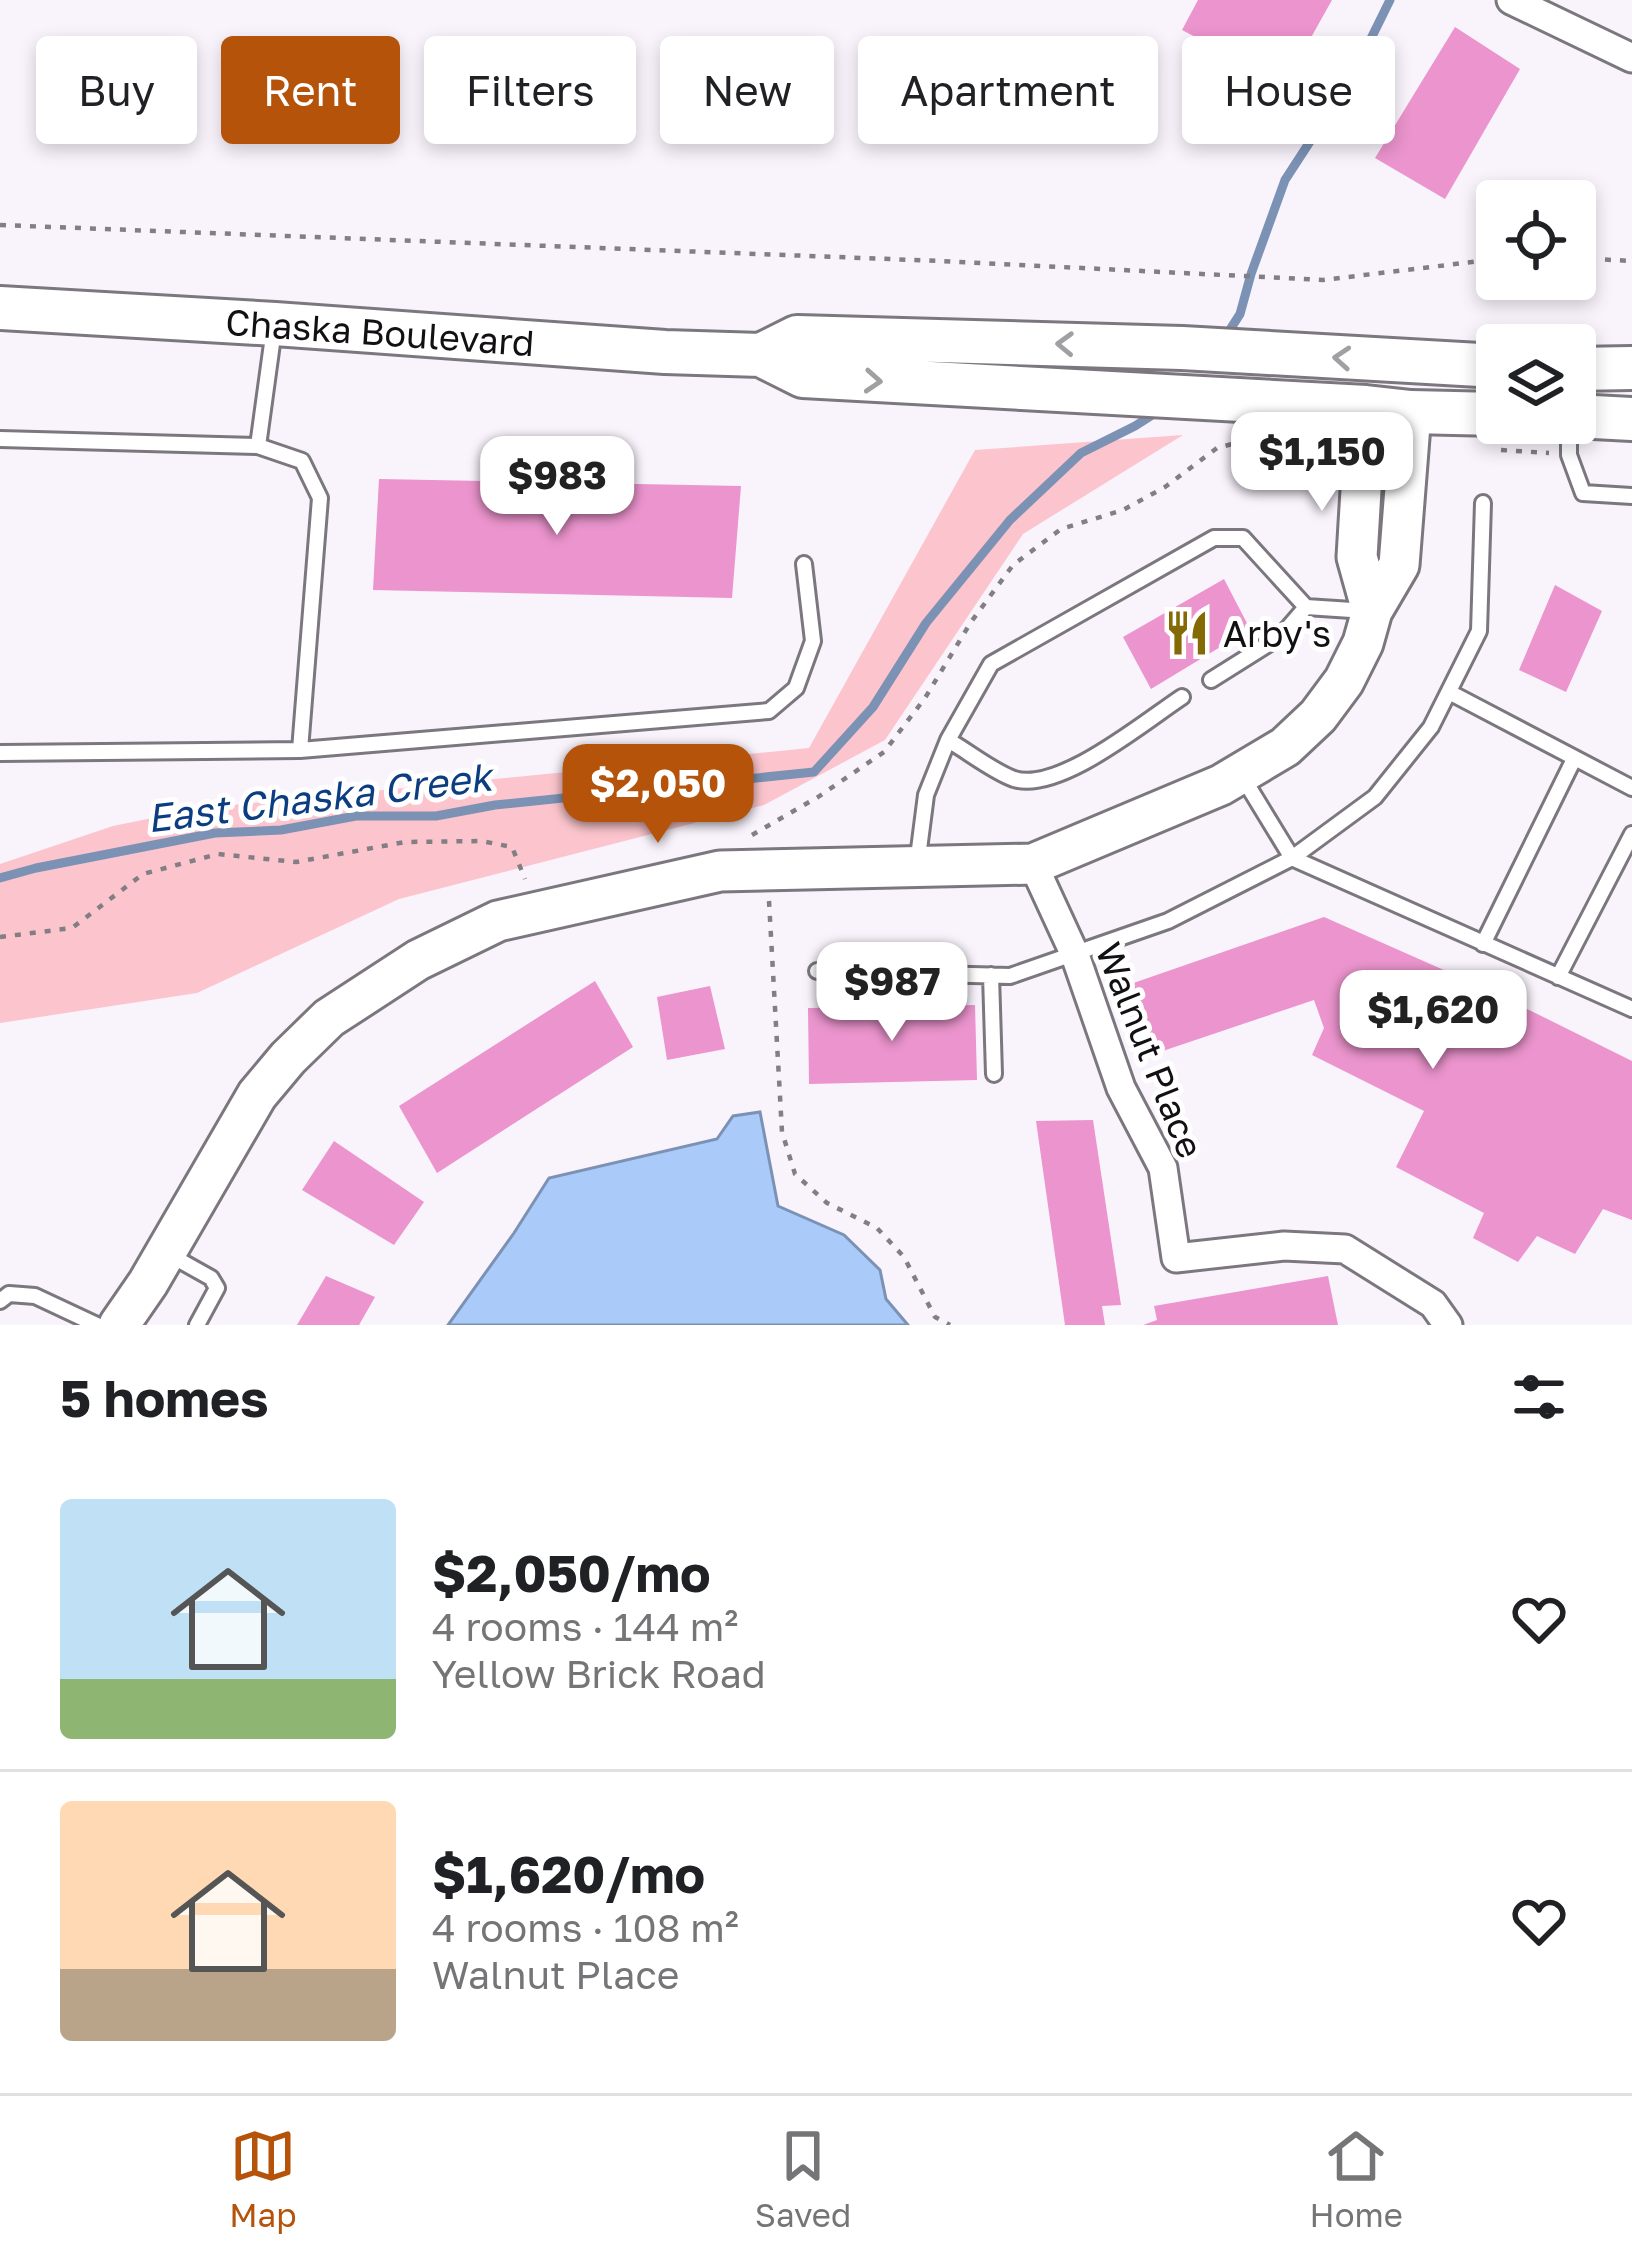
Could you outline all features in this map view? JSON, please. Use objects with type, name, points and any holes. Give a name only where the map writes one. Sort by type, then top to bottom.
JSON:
[{"type":"main road","name":"Chaska Boulevard","points":[[0,308],[761,355],[803,376],[1476,413]]},
{"type":"main road","name":"Chaska Boulevard","points":[[761,355],[796,337],[1182,348],[1476,365]]},
{"type":"main road","points":[[1596,369],[1632,368]]},
{"type":"main road","points":[[1596,420],[1632,419]]},
{"type":"street","points":[[1510,0],[1632,58]]},
{"type":"street","points":[[1567,27],[1580,0]]},
{"type":"street","points":[[1366,407],[1357,557],[1372,611]]},
{"type":"street","points":[[118,1325],[257,1096],[288,1058],[329,1018],[418,959],[498,921],[720,871],[1033,864],[1221,785],[1285,747],[1318,716],[1354,662],[1372,611],[1399,565],[1411,412]]},
{"type":"street","name":"Walnut Place","points":[[1033,864],[1075,955],[1120,1088],[1163,1168],[1176,1258],[1284,1246],[1345,1249],[1432,1304],[1448,1325]]},
{"type":"lane","points":[[258,446],[274,324]]},
{"type":"lane","points":[[0,439],[258,446],[302,461],[320,498],[300,750]]},
{"type":"lane","points":[[1570,444],[1569,455],[1583,494],[1632,496]]},
{"type":"lane","points":[[817,970],[1010,976],[1168,921],[1292,858],[1375,797],[1431,727],[1479,631],[1484,502]]},
{"type":"lane","points":[[916,866],[926,795],[948,740],[991,664],[1214,538],[1243,538],[1306,607],[1372,611]]},
{"type":"lane","points":[[0,753],[300,750],[770,711],[796,688],[813,641],[803,564]]},
{"type":"lane","points":[[1211,680],[1281,636],[1306,607]]},
{"type":"lane","points":[[1449,692],[1632,788]]},
{"type":"lane","points":[[948,740],[1013,778],[1036,782],[1069,772],[1182,697]]},
{"type":"lane","points":[[1483,944],[1574,759]]},
{"type":"lane","points":[[1240,773],[1292,858],[1632,1009]]},
{"type":"lane","points":[[1558,976],[1632,834]]},
{"type":"lane","points":[[992,975],[994,1074]]},
{"type":"lane","points":[[166,1252],[212,1278],[217,1288],[197,1325]]},
{"type":"lane","points":[[0,1301],[9,1294],[35,1296],[98,1325]]},
{"type":"path","points":[[0,225],[1323,280],[1476,262]]},
{"type":"path","points":[[1596,259],[1632,261]]},
{"type":"path","points":[[768,870],[782,1132],[795,1174],[827,1203],[877,1228],[904,1257],[935,1317],[950,1325]]},
{"type":"shaded area","points":[[1183,435],[1023,534],[885,740],[764,805],[399,899],[197,993],[0,1023],[0,864],[113,826],[202,808],[809,748],[975,450]]},
{"type":"water","points":[[760,1112],[778,1206],[844,1235],[880,1270],[886,1299],[908,1325],[448,1325],[549,1178],[717,1139],[733,1116]]},
{"type":"building","points":[[1198,0],[1332,0],[1312,36],[1193,36],[1182,30]]},
{"type":"building","points":[[1455,27],[1520,69],[1445,199],[1375,158],[1384,144],[1395,144],[1395,125]]},
{"type":"building","points":[[379,479],[741,486],[732,598],[373,590]]},
{"type":"building","name":"Arby's","points":[[1224,579],[1250,629],[1151,689],[1123,637]]},
{"type":"building","points":[[1555,585],[1602,611],[1566,692],[1519,670]]},
{"type":"building","points":[[1324,917],[1489,990],[1632,1061],[1632,1220],[1603,1209],[1575,1254],[1537,1236],[1518,1262],[1473,1238],[1484,1213],[1396,1167],[1424,1111],[1312,1055],[1324,1028],[1314,1000],[1145,1057],[1119,988]]},
{"type":"building","points":[[595,981],[633,1047],[437,1173],[399,1106]]},
{"type":"building","points":[[710,986],[725,1049],[667,1060],[657,997]]},
{"type":"building","points":[[975,1005],[977,1080],[809,1084],[808,1008]]},
{"type":"building","points":[[1093,1120],[1121,1305],[1102,1306],[1105,1325],[1065,1325],[1036,1121]]},
{"type":"building","points":[[334,1141],[424,1202],[394,1245],[302,1190]]},
{"type":"building","points":[[326,1276],[375,1297],[359,1325],[297,1325]]},
{"type":"building","points":[[1328,1276],[1338,1325],[1143,1325],[1157,1320],[1154,1306]]},
{"type":"waterway","name":"East Chaska Creek","points":[[1224,339],[1240,314],[1285,180],[1352,77],[1390,0]]},
{"type":"waterway","name":"East Chaska Creek","points":[[0,878],[215,833],[281,830],[356,816],[436,816],[495,805],[814,772],[873,707],[926,623],[1010,520],[1081,453],[1157,412]]},
{"type":"place","name":"Arby's","points":[[1187,633]]}]
